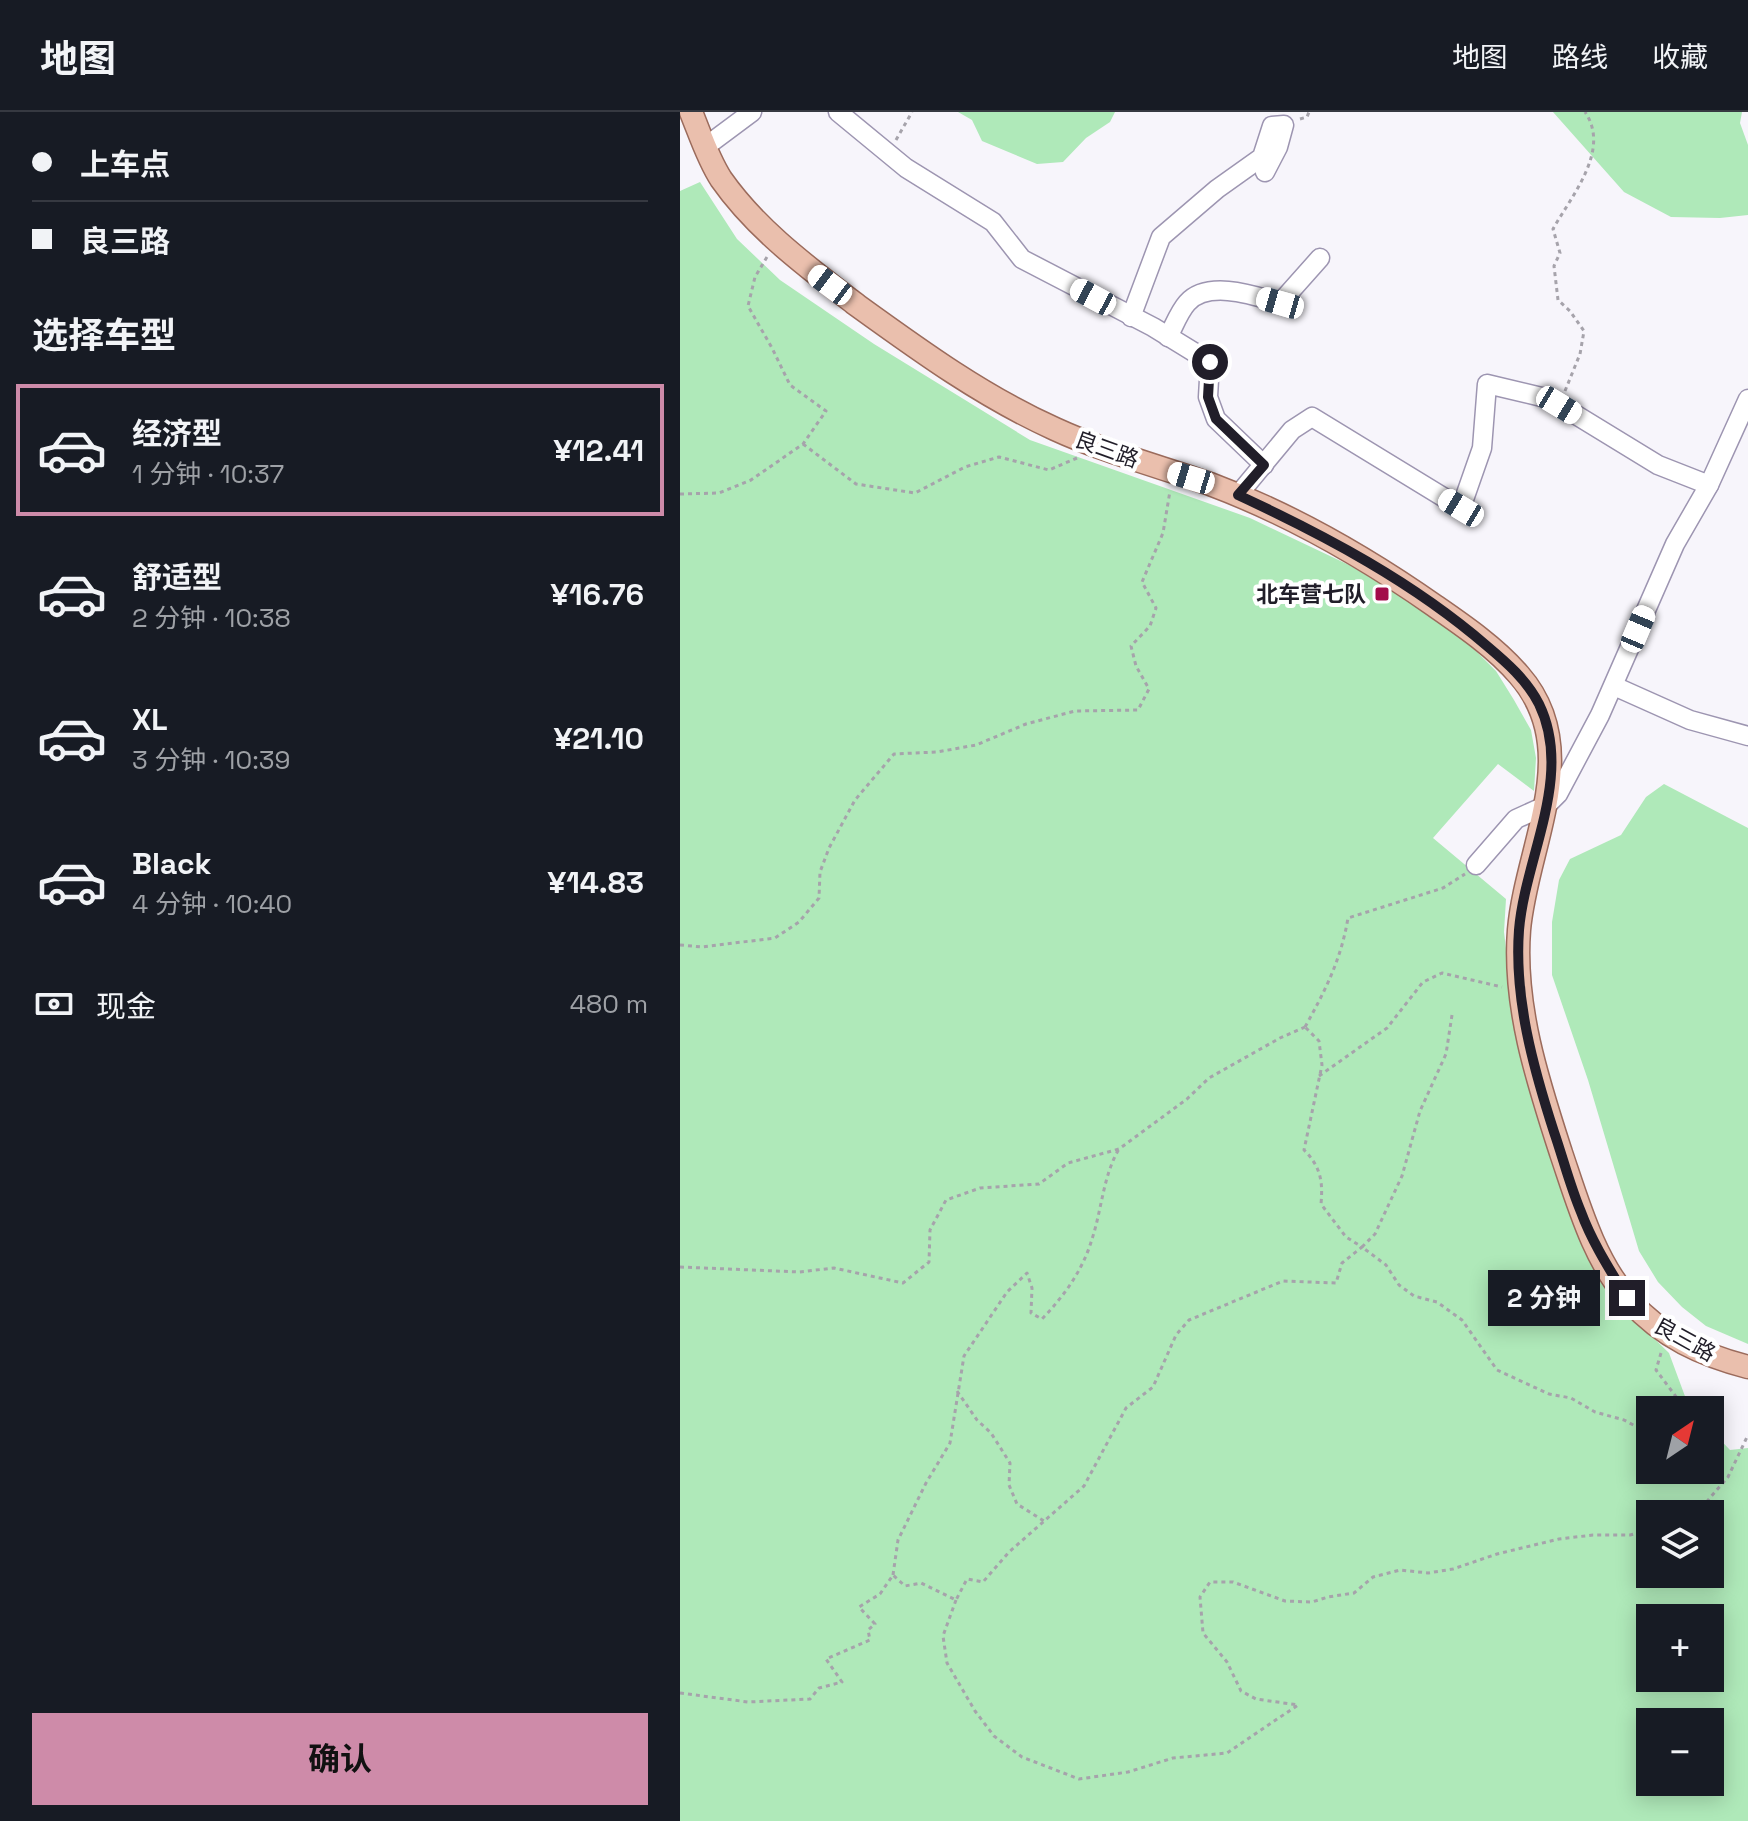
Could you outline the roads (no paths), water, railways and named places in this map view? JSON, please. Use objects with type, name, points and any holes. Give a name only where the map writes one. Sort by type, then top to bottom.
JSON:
[{"type":"main road","name":"良三路","points":[[691,112],[719,175],[747,212],[819,277],[929,358],[1009,407],[1102,449],[1238,495],[1312,530],[1393,577],[1464,626],[1520,676],[1539,704],[1547,728],[1550,774],[1547,805],[1519,929],[1521,993],[1538,1081],[1581,1213],[1602,1258],[1627,1298],[1665,1333],[1691,1347],[1748,1367]]},
{"type":"street","points":[[705,147],[752,112]]},
{"type":"street","points":[[838,112],[906,168],[993,222],[1022,259],[1210,362],[1208,397],[1216,419],[1264,465]]},
{"type":"street","points":[[1131,317],[1161,237],[1217,189],[1262,157],[1272,126],[1284,125],[1278,147],[1265,172]]},
{"type":"street","points":[[1168,337],[1189,300],[1216,290],[1243,292],[1280,303],[1320,258]]},
{"type":"street","points":[[1238,495],[1292,430],[1312,417],[1461,508],[1482,448],[1487,384],[1550,399],[1658,465],[1709,485]]},
{"type":"street","points":[[1476,865],[1516,819],[1547,805],[1558,794],[1573,769],[1614,686],[1675,544],[1709,485],[1748,399]]},
{"type":"street","points":[[1614,686],[1690,720],[1748,736]]},
{"type":"place","name":"北车营七队","points":[[1382,594]]}]
